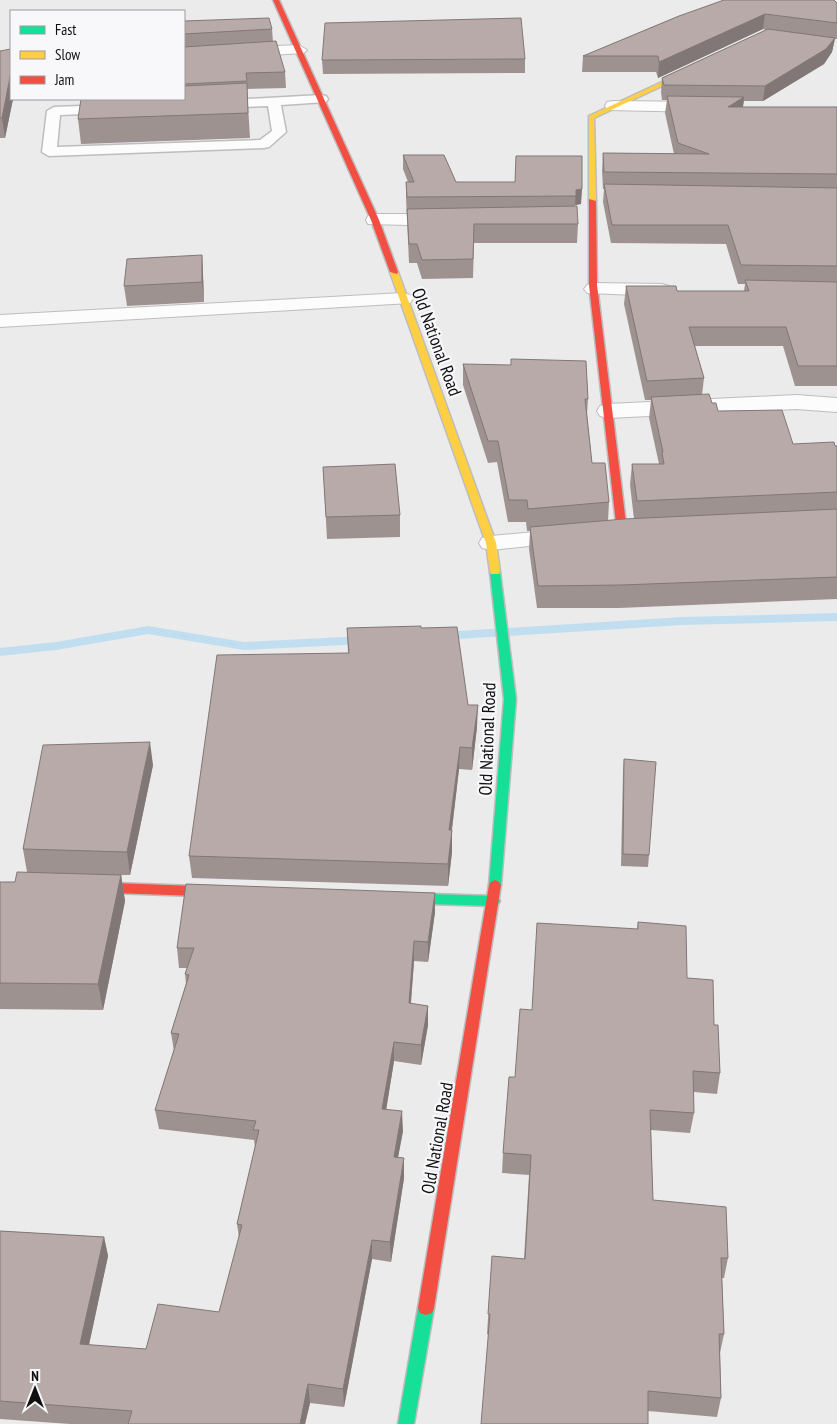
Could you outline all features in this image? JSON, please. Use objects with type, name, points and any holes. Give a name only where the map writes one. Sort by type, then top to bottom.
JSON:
[{"type":"main road","name":"Old National Road","points":[[276,0],[375,220],[491,543],[510,698],[494,901],[406,1424]]},
{"type":"main road","points":[[613,533],[608,411],[594,290],[591,117],[701,66]]},
{"type":"main road","points":[[69,887],[237,892]]},
{"type":"main road","points":[[386,898],[494,901]]},
{"type":"street","points":[[185,55],[299,50]]},
{"type":"street","points":[[614,106],[720,107]]},
{"type":"street","points":[[592,196],[612,196]]},
{"type":"street","points":[[572,219],[592,219]]},
{"type":"street","points":[[375,220],[464,220]]},
{"type":"street","points":[[594,290],[681,291]]},
{"type":"street","points":[[0,321],[403,299]]},
{"type":"street","points":[[608,411],[796,402],[837,405]]},
{"type":"street","points":[[491,543],[613,533]]},
{"type":"lane","points":[[207,104],[320,100]]},
{"type":"lane","points":[[121,108],[54,111],[49,152],[264,144],[279,132],[274,101]]},
{"type":"building","points":[[724,0],[834,0],[837,3],[837,23],[765,14],[659,62],[658,56],[583,56],[679,16]]},
{"type":"building","points":[[269,18],[272,29],[185,34],[185,21]]},
{"type":"building","points":[[521,18],[525,59],[322,60],[325,23]]},
{"type":"building","points":[[768,29],[835,38],[826,49],[765,86],[664,85],[662,78]]},
{"type":"building","points":[[276,41],[285,72],[246,73],[247,81],[185,84],[185,47]]},
{"type":"building","points":[[10,49],[10,77],[2,118],[0,118],[0,51]]},
{"type":"building","points":[[247,83],[248,113],[78,119],[81,100],[185,100],[185,86]]},
{"type":"building","points":[[667,96],[744,97],[728,107],[837,107],[837,174],[604,172],[603,153],[709,154],[678,143]]},
{"type":"building","points":[[403,155],[444,155],[456,182],[515,182],[516,156],[582,156],[582,189],[576,190],[576,196],[407,197],[406,182],[414,182]]},
{"type":"building","points":[[604,184],[837,188],[837,266],[741,265],[728,225],[612,225]]},
{"type":"building","points":[[577,206],[578,224],[474,224],[473,259],[422,260],[417,244],[409,244],[407,209]]},
{"type":"building","points":[[202,255],[202,282],[124,286],[127,259]]},
{"type":"building","points":[[745,280],[837,282],[837,366],[798,366],[786,327],[689,327],[704,378],[647,381],[626,286],[676,286],[677,291],[749,291]]},
{"type":"building","points":[[511,359],[586,361],[588,399],[585,399],[592,463],[605,463],[609,502],[528,509],[527,500],[509,500],[498,441],[488,441],[463,364],[511,365]]},
{"type":"building","points":[[709,394],[712,403],[716,403],[718,411],[782,410],[793,444],[834,442],[835,446],[837,446],[837,492],[637,501],[632,464],[664,464],[651,397]]},
{"type":"building","points":[[395,464],[400,515],[326,517],[323,467]]},
{"type":"building","points":[[837,509],[837,577],[538,586],[530,527],[624,519]]},
{"type":"building","points":[[421,626],[421,628],[457,627],[468,705],[478,705],[472,748],[460,747],[449,830],[452,830],[448,864],[189,856],[217,655],[349,653],[347,628]]},
{"type":"building","points":[[150,742],[127,852],[23,849],[43,745]]},
{"type":"building","points":[[624,759],[656,762],[649,855],[623,854]]},
{"type":"building","points":[[17,872],[121,875],[98,984],[0,983],[0,882],[15,882]]},
{"type":"building","points":[[186,884],[435,893],[428,942],[414,941],[409,1003],[428,1006],[421,1045],[394,1042],[382,1109],[402,1111],[394,1157],[404,1158],[390,1242],[372,1240],[343,1389],[308,1384],[300,1424],[128,1424],[132,1411],[0,1401],[0,1231],[104,1237],[80,1344],[146,1349],[158,1304],[219,1312],[242,1225],[237,1224],[259,1130],[253,1130],[256,1121],[155,1110],[179,1034],[171,1033],[189,975],[185,974],[194,948],[177,948]]},
{"type":"building","points":[[638,922],[686,926],[687,978],[713,980],[714,1025],[718,1025],[720,1073],[693,1071],[694,1113],[650,1110],[653,1200],[726,1207],[728,1258],[721,1258],[724,1334],[719,1334],[721,1398],[648,1391],[648,1424],[481,1424],[490,1314],[488,1314],[492,1256],[525,1259],[531,1155],[503,1153],[509,1077],[515,1077],[520,1009],[532,1010],[537,923],[638,929]]},
{"type":"waterway","points":[[442,636],[682,621],[837,617]]},
{"type":"waterway","points":[[0,652],[56,646],[148,630],[244,646],[364,640]]},
{"type":"traffic: fast","points":[[495,572],[510,699],[495,885]]},
{"type":"traffic: fast","points":[[398,898],[494,901]]},
{"type":"traffic: fast","points":[[406,1424],[426,1308]]},
{"type":"traffic: slow","points":[[592,201],[591,117],[694,69]]},
{"type":"traffic: slow","points":[[394,272],[491,543],[495,572]]},
{"type":"traffic: jam","points":[[276,0],[375,220],[394,272]]},
{"type":"traffic: jam","points":[[592,201],[593,285],[622,532]]},
{"type":"traffic: jam","points":[[426,1308],[495,885]]},
{"type":"traffic: jam","points":[[86,887],[223,892]]}]
